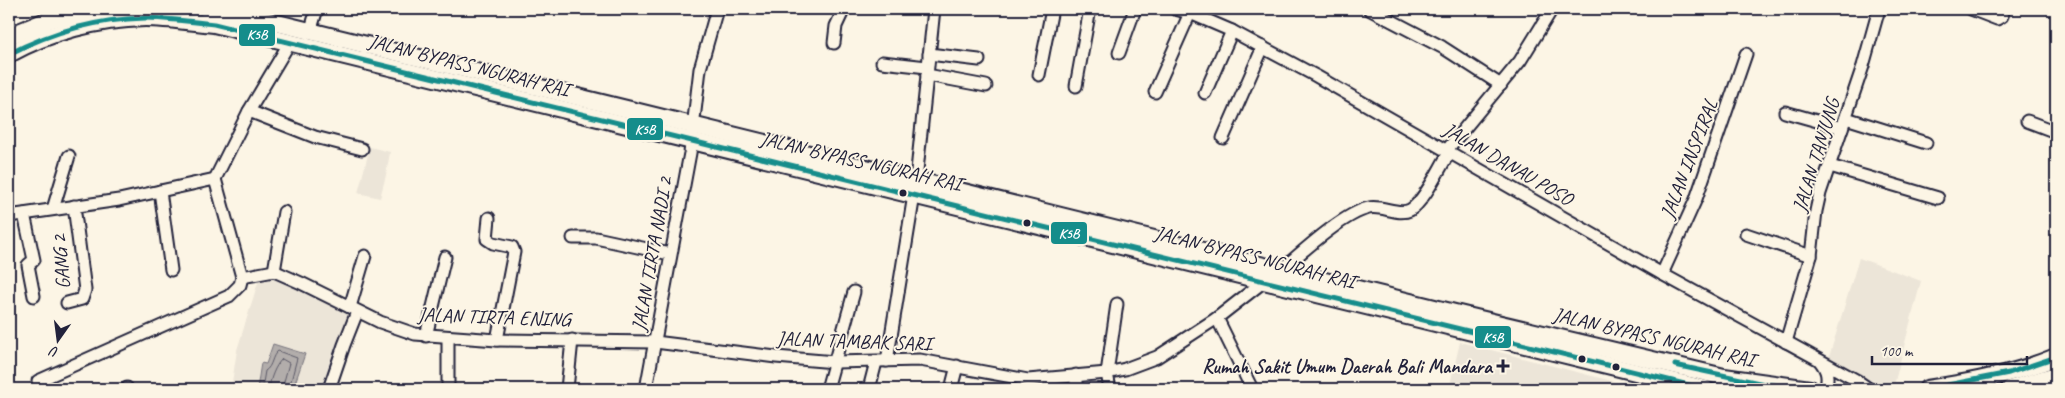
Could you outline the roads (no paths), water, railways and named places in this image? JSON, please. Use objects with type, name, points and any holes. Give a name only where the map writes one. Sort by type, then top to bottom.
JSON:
[{"type":"highway","points":[[9,36],[51,19],[100,9]]},
{"type":"highway","name":"JALAN BYPASS NGURAH RAI","points":[[207,9],[268,21],[692,134]]},
{"type":"highway","name":"JALAN BYPASS NGURAH RAI","points":[[9,54],[45,38],[76,28],[104,22],[145,18],[214,24],[1282,270],[1381,302],[1704,389]]},
{"type":"highway","name":"JALAN BYPASS NGURAH RAI","points":[[915,187],[1263,282],[1381,302],[1724,377],[1810,389]]},
{"type":"highway","points":[[1927,389],[2015,372],[2056,357]]},
{"type":"highway","points":[[2010,389],[2056,375]]},
{"type":"street","points":[[310,32],[317,9]]},
{"type":"street","name":"JALAN TIRTA NADI 2","points":[[646,389],[692,134],[700,69],[717,9]]},
{"type":"street","points":[[834,43],[836,26],[844,9]]},
{"type":"street","points":[[869,389],[881,361],[915,187],[934,9]]},
{"type":"street","points":[[1038,75],[1052,9]]},
{"type":"street","points":[[1076,86],[1090,9]]},
{"type":"street","points":[[1119,54],[1135,9]]},
{"type":"street","name":"JALAN DANAU POSO","points":[[1175,9],[1190,13],[1204,13],[1232,31],[1869,389]]},
{"type":"street","points":[[1369,9],[1442,47],[1501,85]]},
{"type":"street","points":[[1282,270],[1318,239],[1363,209],[1372,207],[1402,212],[1409,211],[1419,202],[1448,152],[1520,61],[1552,9]]},
{"type":"street","name":"JALAN TANJUNG","points":[[1786,342],[1811,256],[1816,211],[1879,9]]},
{"type":"street","points":[[1971,9],[1997,20],[2002,16],[2004,9]]},
{"type":"street","points":[[1156,92],[1190,13]]},
{"type":"street","points":[[1205,93],[1232,31]]},
{"type":"street","points":[[38,381],[229,296],[240,285],[242,276],[215,179],[249,111],[290,42]]},
{"type":"street","points":[[1223,138],[1263,47]]},
{"type":"street","points":[[929,54],[979,60]]},
{"type":"street","name":"JALAN INSPIRAL","points":[[1662,274],[1696,199],[1746,54]]},
{"type":"street","points":[[882,62],[986,86]]},
{"type":"street","points":[[249,111],[315,137],[362,149]]},
{"type":"street","points":[[1785,112],[1844,123],[1926,143]]},
{"type":"street","points":[[2027,121],[2056,132]]},
{"type":"street","points":[[53,209],[70,156]]},
{"type":"street","points":[[1830,166],[1938,198]]},
{"type":"street","points":[[9,216],[120,200],[215,179]]},
{"type":"street","points":[[160,191],[171,270]]},
{"type":"street","name":"GANG 2","points":[[67,303],[82,299],[86,290],[74,206]]},
{"type":"street","points":[[242,276],[274,272],[284,212]]},
{"type":"street","points":[[24,214],[34,260],[28,265],[34,296]]},
{"type":"street","points":[[489,218],[487,239],[493,243],[509,246],[513,250],[497,340]]},
{"type":"street","points":[[1746,234],[1811,256]]},
{"type":"street","points":[[574,238],[596,238],[670,254]]},
{"type":"street","points":[[329,389],[354,310],[366,256]]},
{"type":"street","points":[[426,336],[445,257]]},
{"type":"street","name":"JALAN TIRTA ENING","points":[[274,272],[399,330],[426,336],[497,340],[655,342]]},
{"type":"street","name":"JALAN TAMBAK SARI","points":[[655,342],[776,357],[835,362],[920,360],[1028,380],[1108,373],[1157,357],[1217,318],[1263,282]]},
{"type":"street","points":[[827,389],[854,292]]},
{"type":"street","points":[[1110,389],[1108,373],[1117,304]]},
{"type":"street","points":[[1217,318],[1252,389]]},
{"type":"street","points":[[448,337],[448,389]]},
{"type":"street","points":[[567,389],[572,340]]},
{"type":"street","points":[[1819,360],[1826,369],[1828,378],[1826,389]]},
{"type":"street","points":[[951,389],[957,366]]},
{"type":"street","points":[[1076,375],[1076,389]]},
{"type":"water","points":[[273,344],[305,354],[293,389],[257,389],[261,363],[266,364]]},
{"type":"place","name":"Rumah Sakit Umum Daerah Bali Mandara","points":[[1503,366]]}]
